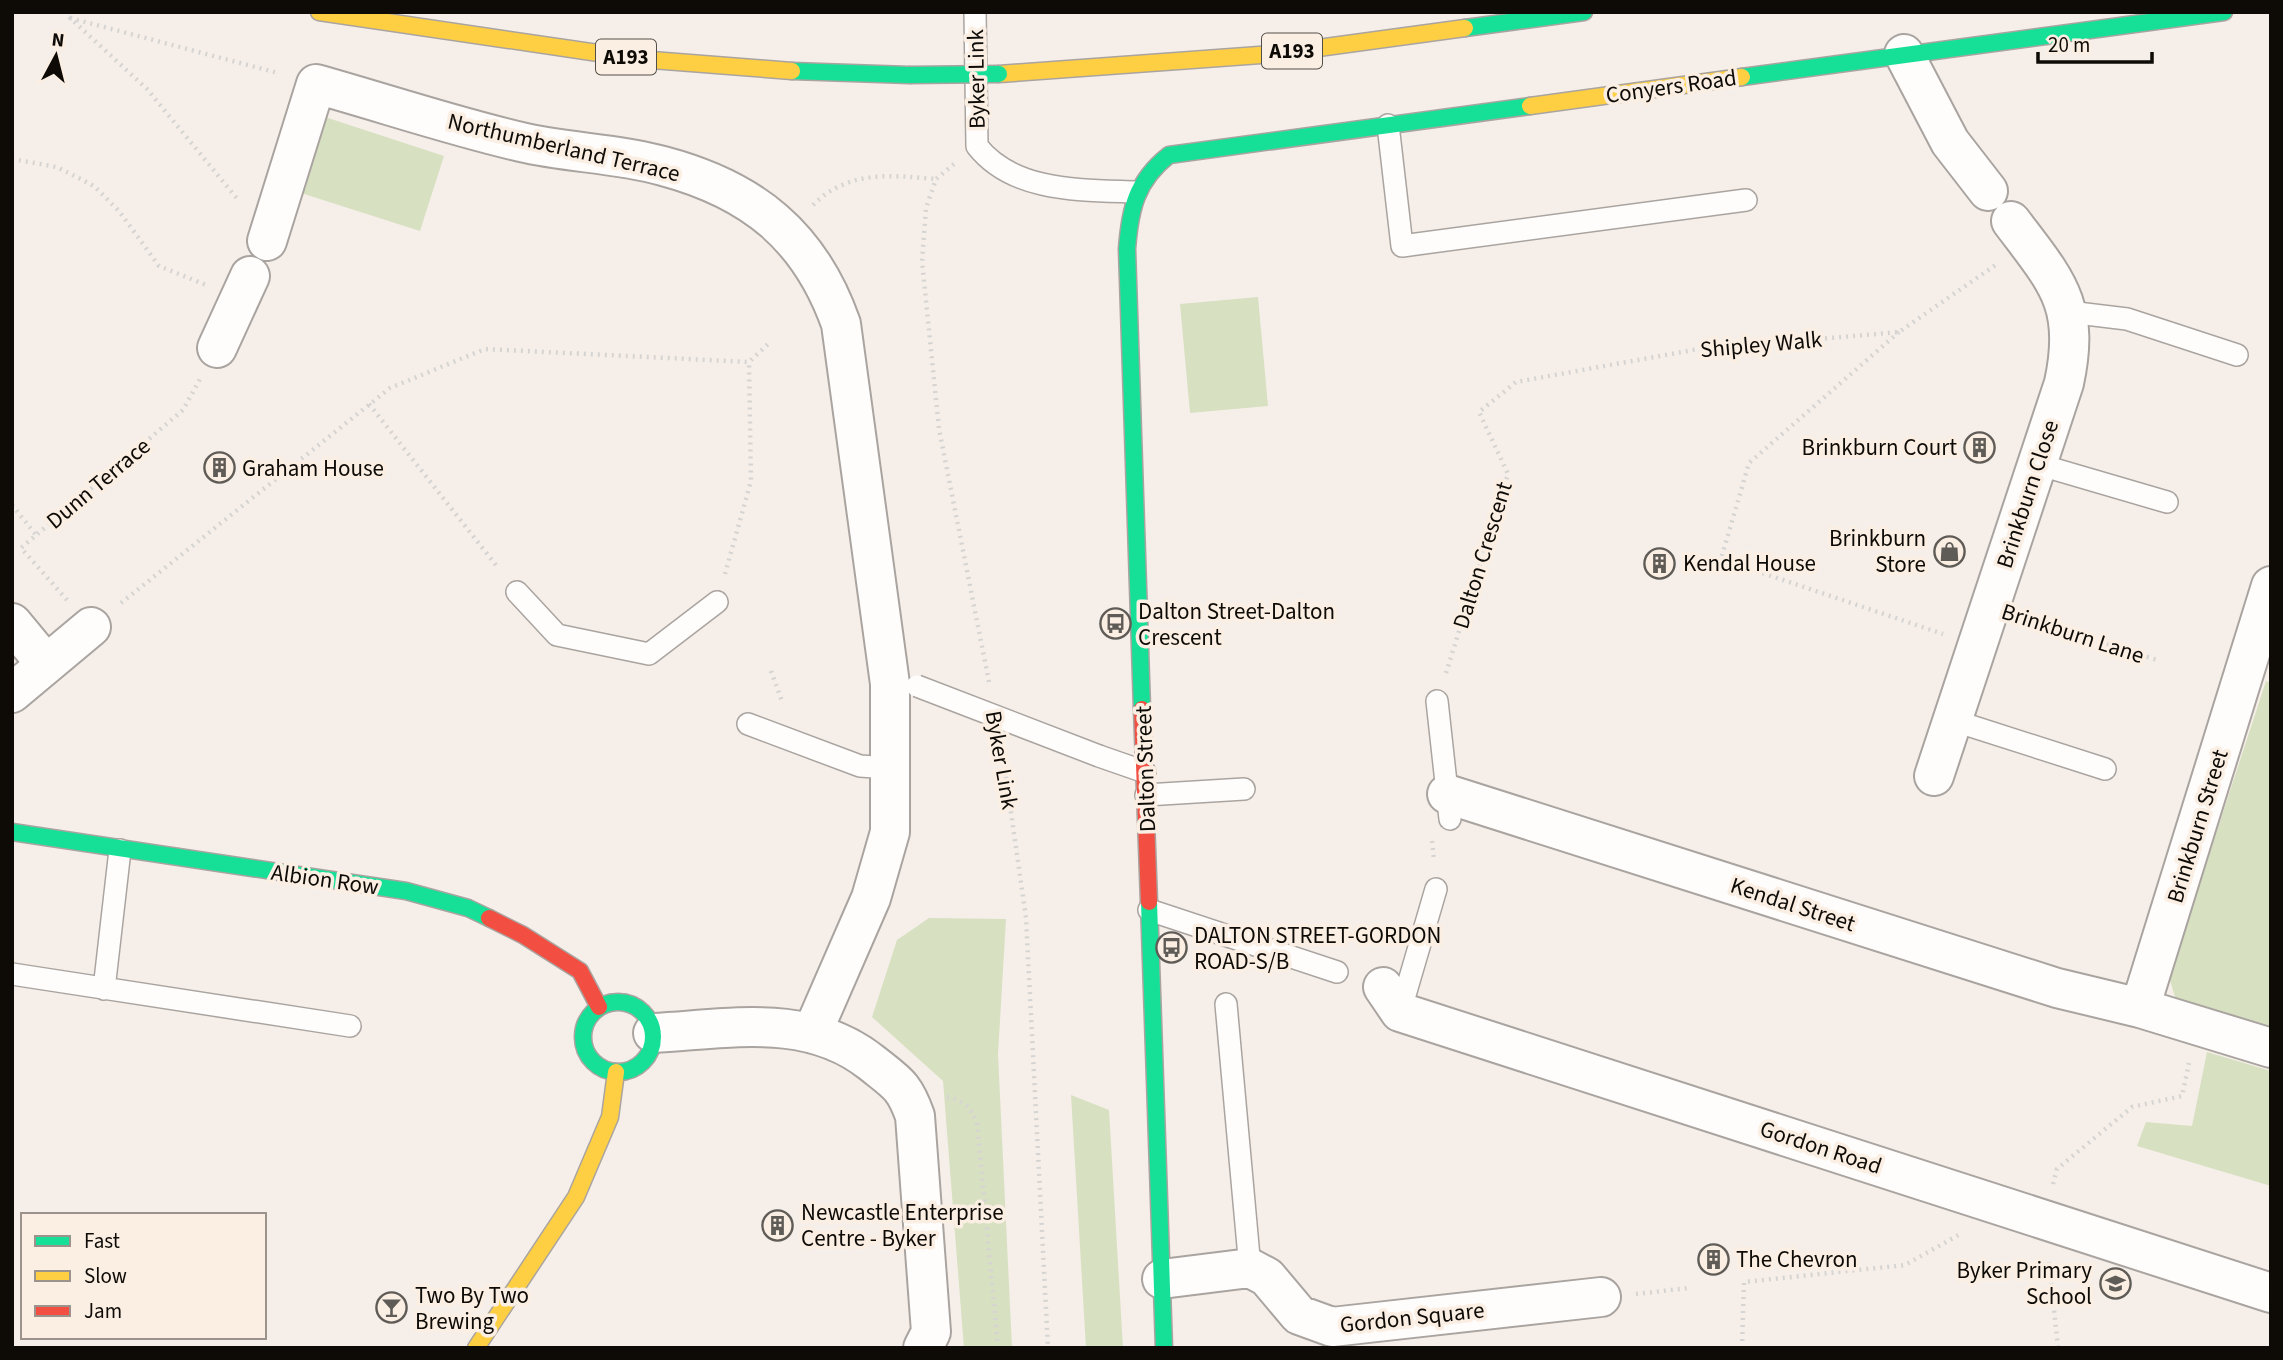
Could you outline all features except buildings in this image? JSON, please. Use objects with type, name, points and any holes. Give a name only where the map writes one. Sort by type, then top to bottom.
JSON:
[{"type":"street","name":"A193","points":[[319,12],[495,40],[639,58],[771,70],[909,75],[999,74],[1274,54],[1584,12]]},
{"type":"street","name":"Conyers Road","points":[[1135,192],[1147,170],[1169,155],[2224,12]]},
{"type":"street","points":[[1904,54],[1950,142],[1988,191]]},
{"type":"street","points":[[270,233],[316,84]]},
{"type":"street","name":"Northumberland Terrace","points":[[316,84],[522,142],[662,165],[730,192],[788,231],[819,274],[841,324],[903,685],[890,768],[890,832],[883,862],[871,898],[813,1031]]},
{"type":"street","name":"Dalton Street","points":[[1135,192],[1126,249],[1164,1348]]},
{"type":"street","name":"Brinkburn Close","points":[[1934,776],[2064,383],[2071,348],[2068,312],[2055,281],[2019,232]]},
{"type":"street","points":[[217,348],[244,287]]},
{"type":"street","name":"Brinkburn Street","points":[[2140,1008],[2271,586]]},
{"type":"street","points":[[12,623],[46,664]]},
{"type":"street","points":[[12,693],[91,627]]},
{"type":"street","name":"Kendal Street","points":[[1448,807],[2057,988],[2140,1008]]},
{"type":"street","name":"Albion Row","points":[[12,832],[406,891],[468,908],[523,935],[580,971],[599,1007]]},
{"type":"street","name":"Gordon Road","points":[[1391,1000],[2271,1293]]},
{"type":"street","points":[[610,1002],[634,1005],[643,1012],[653,1033],[653,1043],[644,1061],[626,1071],[616,1072],[595,1064],[584,1045],[585,1023],[599,1007],[610,1002]]},
{"type":"street","points":[[2140,1008],[2271,1048]]},
{"type":"street","points":[[653,1033],[775,1027],[813,1031],[841,1041],[905,1090],[915,1116],[931,1332],[923,1348]]},
{"type":"street","points":[[476,1348],[576,1197],[610,1117],[616,1072]]},
{"type":"street","points":[[1162,1279],[1250,1268]]},
{"type":"street","name":"Gordon Square","points":[[1250,1268],[1267,1277],[1298,1315],[1332,1327],[1601,1297]]},
{"type":"lane","name":"Byker Link","points":[[975,12],[976,146],[1000,170],[1023,181],[1135,192]]},
{"type":"lane","points":[[1388,125],[1402,246],[1746,200]]},
{"type":"lane","points":[[2068,312],[2127,320],[2237,355]]},
{"type":"lane","points":[[2037,464],[2167,502]]},
{"type":"lane","points":[[517,592],[557,635],[649,653],[717,602]]},
{"type":"lane","points":[[903,685],[1145,772]]},
{"type":"lane","points":[[1437,701],[1448,807]]},
{"type":"lane","points":[[1952,720],[2105,769]]},
{"type":"lane","points":[[748,724],[860,766],[890,768]]},
{"type":"lane","points":[[1146,794],[1244,789]]},
{"type":"lane","points":[[104,989],[120,850]]},
{"type":"lane","points":[[1391,1000],[1436,889]]},
{"type":"lane","points":[[1149,910],[1337,972]]},
{"type":"lane","points":[[12,974],[350,1027]]},
{"type":"lane","points":[[1226,1004],[1250,1268]]},
{"type":"path","points":[[70,15],[316,84]]},
{"type":"path","points":[[70,15],[147,89],[251,216],[270,233]]},
{"type":"path","points":[[12,159],[57,167],[94,186],[119,211],[159,266],[244,287]]},
{"type":"path","name":"Byker Link","points":[[788,231],[838,186],[864,176],[936,179],[926,208],[923,248],[926,322],[939,429],[991,692]]},
{"type":"path","points":[[1977,646],[1721,559],[1749,463],[2019,232]]},
{"type":"path","name":"Shipley Walk","points":[[1479,412],[1516,382],[1693,350],[1899,332]]},
{"type":"path","points":[[91,627],[390,388],[485,349],[749,362],[768,344]]},
{"type":"path","name":"Dunn Terrace","points":[[91,627],[21,548],[183,410],[217,348]]},
{"type":"path","points":[[717,602],[751,481],[749,362]]},
{"type":"path","points":[[369,404],[517,592]]},
{"type":"path","name":"Dalton Crescent","points":[[1437,701],[1508,474],[1479,412]]},
{"type":"path","points":[[12,505],[36,535]]},
{"type":"path","name":"Brinkburn Lane","points":[[1990,606],[2157,660]]},
{"type":"path","name":"Byker Link","points":[[1001,747],[1026,918],[1048,1348]]},
{"type":"path","points":[[2058,1348],[2045,1219],[2057,1169],[2132,1107],[2182,1096],[2197,1026]]},
{"type":"path","points":[[905,1090],[958,1098],[971,1108],[977,1122],[998,1348]]},
{"type":"path","points":[[1742,1348],[1744,1282],[1905,1265],[1971,1228]]},
{"type":"path","points":[[1601,1297],[1689,1288]]},
{"type":"green space","points":[[325,117],[444,156],[420,231],[301,193]]},
{"type":"green space","points":[[1258,297],[1268,406],[1190,413],[1180,304]]},
{"type":"green space","points":[[2266,681],[2271,683],[2271,1039],[2179,1010],[2169,977]]},
{"type":"green space","points":[[929,918],[1006,919],[998,1054],[1012,1348],[964,1348],[943,1081],[872,1017],[897,940]]},
{"type":"green space","points":[[2207,1052],[2271,1071],[2271,1186],[2137,1146],[2146,1122],[2192,1126]]},
{"type":"green space","points":[[1071,1095],[1109,1110],[1123,1348],[1086,1348]]},
{"type":"traffic: fast","points":[[1465,28],[1584,12]]},
{"type":"traffic: fast","points":[[1742,77],[2224,12]]},
{"type":"traffic: fast","points":[[792,71],[909,75]]},
{"type":"traffic: fast","points":[[909,75],[999,74]]},
{"type":"traffic: fast","points":[[1142,709],[1127,249],[1133,209],[1149,175],[1169,155],[1530,106]]},
{"type":"traffic: fast","points":[[12,832],[406,891],[468,908],[489,918]]},
{"type":"traffic: fast","points":[[1149,902],[1164,1348]]},
{"type":"traffic: fast","points":[[618,1002],[643,1012],[653,1037],[643,1062],[618,1072],[593,1062],[583,1037],[593,1012],[618,1002]]},
{"type":"traffic: slow","points":[[319,12],[639,59],[792,71]]},
{"type":"traffic: slow","points":[[999,74],[1274,54],[1465,28]]},
{"type":"traffic: slow","points":[[1530,106],[1742,77]]},
{"type":"traffic: slow","points":[[476,1348],[576,1197],[610,1117],[616,1072]]},
{"type":"traffic: jam","points":[[1142,709],[1149,902]]},
{"type":"traffic: jam","points":[[489,918],[523,935],[580,971],[599,1007]]},
{"type":"place","name":"Brinkburn Court","points":[[1980,447]]},
{"type":"place","name":"Graham House","points":[[219,468]]},
{"type":"place","name":"Brinkburn Store","points":[[1949,551]]},
{"type":"place","name":"Kendal House","points":[[1660,563]]},
{"type":"place","name":"Dalton Street-Dalton Crescent","points":[[1115,624]]},
{"type":"place","name":"DALTON STREET-GORDON ROAD-S/B","points":[[1171,948]]},
{"type":"place","name":"Newcastle Enterprise Centre - Byker","points":[[778,1225]]},
{"type":"place","name":"The Chevron","points":[[1713,1259]]},
{"type":"place","name":"Byker Primary School","points":[[2115,1283]]},
{"type":"place","name":"Two By Two Brewing","points":[[392,1308]]}]
